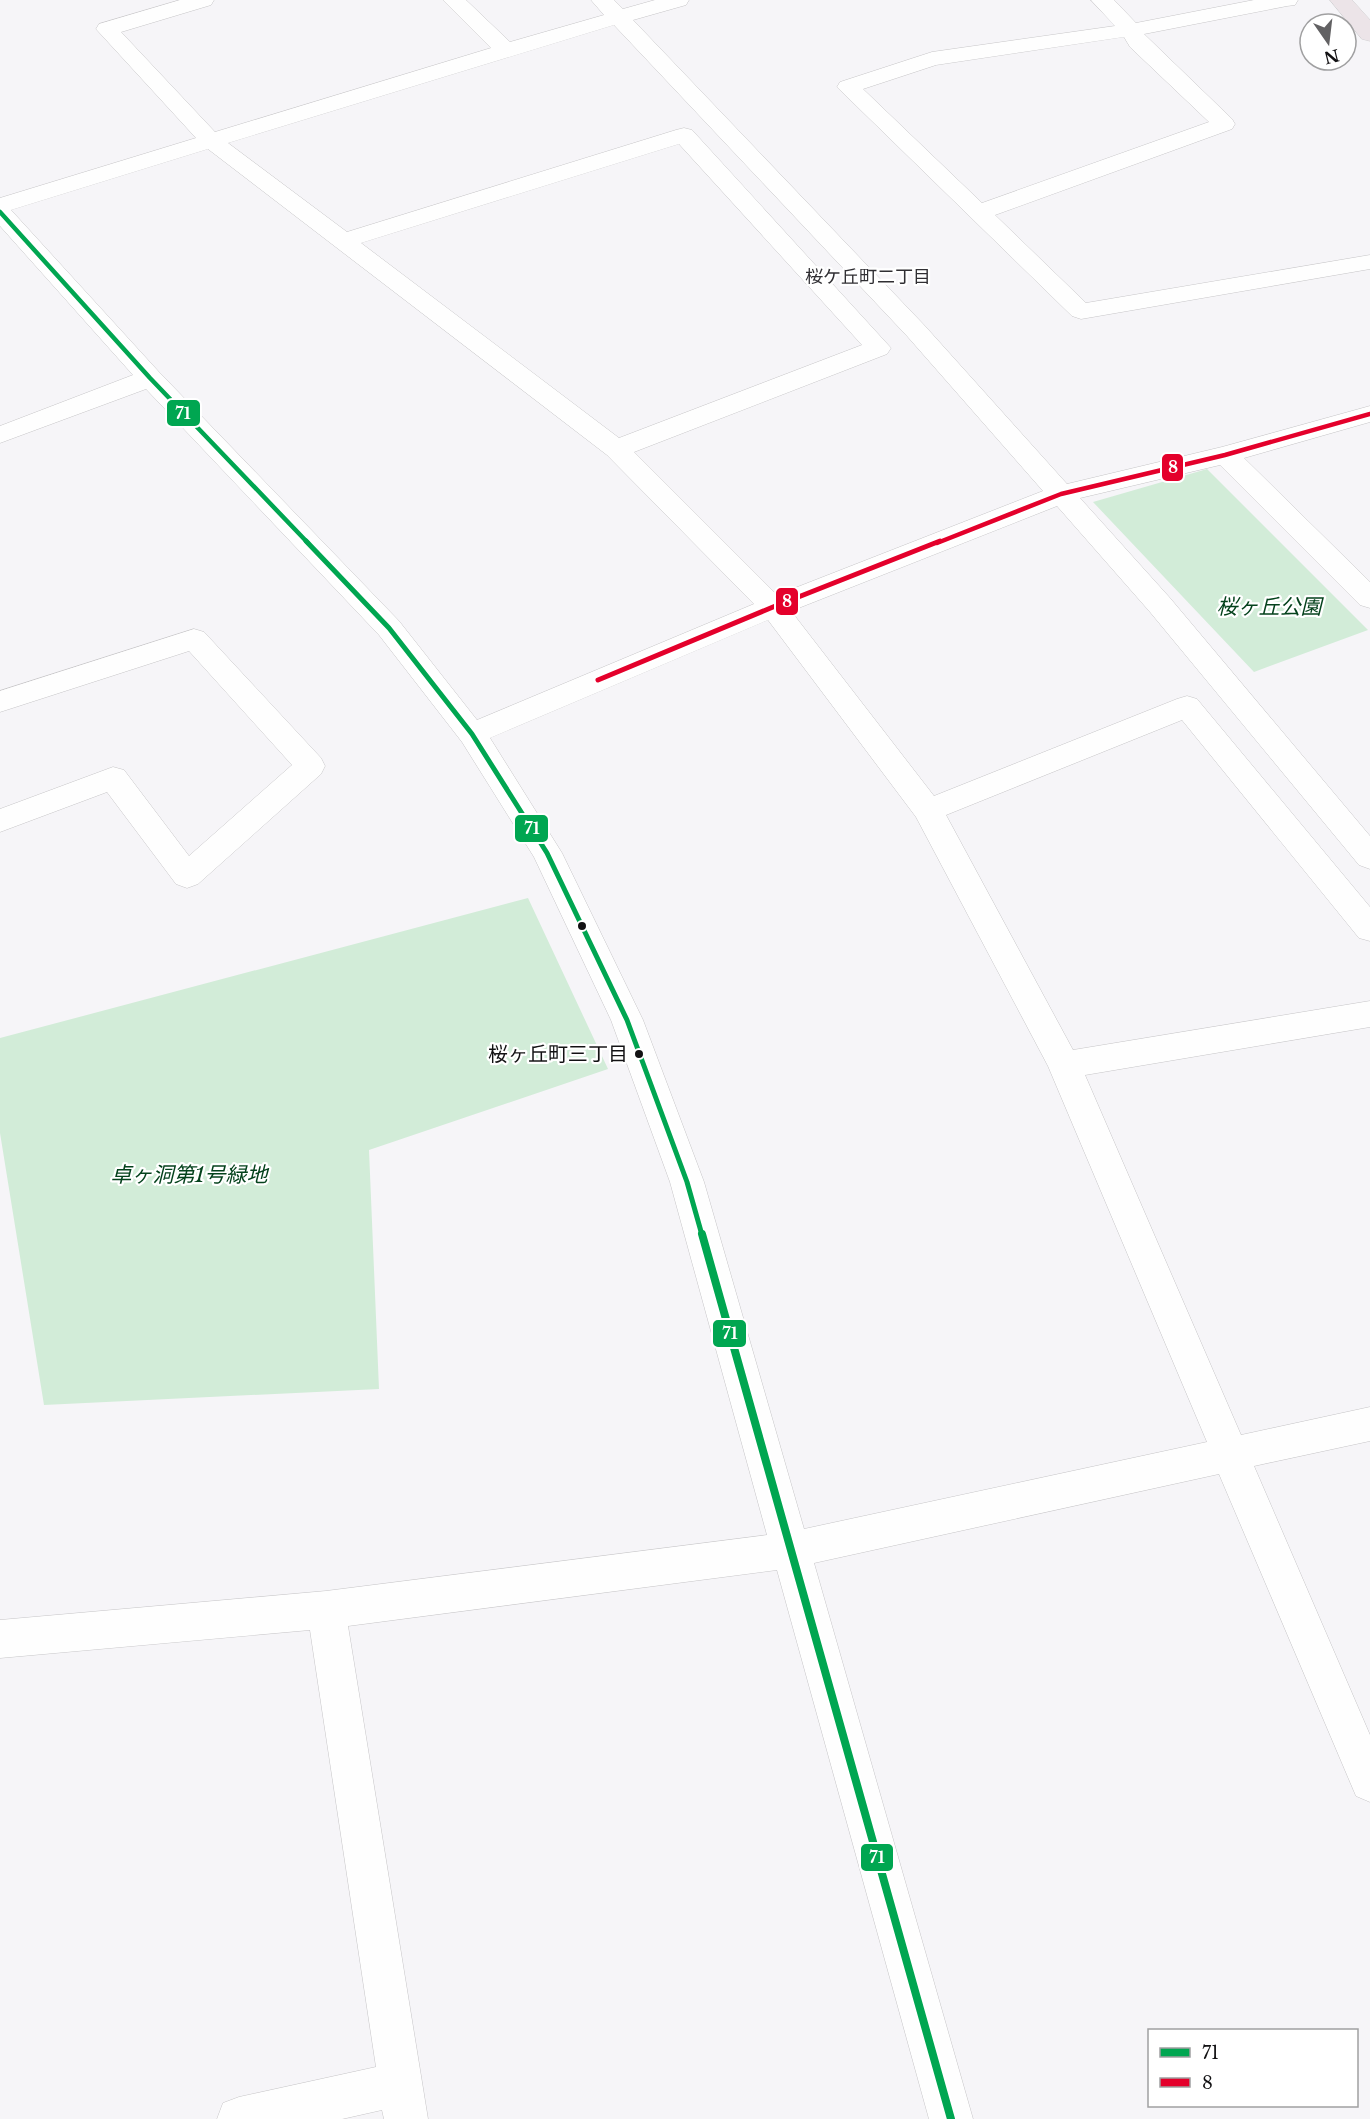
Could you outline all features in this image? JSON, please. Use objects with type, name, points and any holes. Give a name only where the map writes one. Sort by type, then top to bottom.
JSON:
[{"type":"main road","points":[[1341,0],[1370,34]]},
{"type":"street","points":[[203,0],[107,29],[211,141],[616,449],[773,607],[928,810],[1064,1065],[1231,1454],[1242,1487],[1370,1782]]},
{"type":"street","points":[[454,0],[506,50]]},
{"type":"street","points":[[0,207],[506,50],[611,8],[678,0]]},
{"type":"street","points":[[980,212],[1224,124],[1138,42],[1131,30],[1102,0]]},
{"type":"street","points":[[1287,0],[1131,30],[932,59],[848,87],[1081,312],[1370,262]]},
{"type":"street","points":[[611,8],[916,331],[1228,685],[1370,857]]},
{"type":"street","points":[[341,242],[684,135],[878,348],[616,449]]},
{"type":"street","points":[[0,212],[150,378],[389,628],[472,734],[547,853],[627,1020],[687,1182],[951,2119]]},
{"type":"street","points":[[0,435],[150,378]]},
{"type":"street","points":[[472,734],[773,607],[1061,494],[1225,455],[1370,414]]},
{"type":"street","points":[[1225,455],[1358,571],[1370,598]]},
{"type":"street","points":[[0,702],[194,639],[310,766],[187,876],[113,778],[0,821]]},
{"type":"street","points":[[928,810],[1187,706],[1370,928]]},
{"type":"street","points":[[1064,1065],[1370,1014]]},
{"type":"street","points":[[0,1639],[326,1610],[791,1550],[1370,1424]]},
{"type":"street","points":[[239,2119],[403,2101],[326,1610]]},
{"type":"green space","name":"桜ヶ丘公園","points":[[1207,469],[1368,630],[1254,672],[1093,502]]},
{"type":"green space","name":"卓ヶ洞第1号緑地","points":[[528,898],[608,1069],[369,1150],[379,1389],[44,1405],[0,1133],[0,1038]]},
{"type":"transit line","name":"71","points":[[0,212],[150,378],[389,628],[472,734],[547,853],[627,1020],[687,1182],[951,2119]]},
{"type":"transit line","name":"8","points":[[598,680],[773,607],[1061,494],[1225,455],[1370,414]]},
{"type":"place","name":"桜ヶ丘町三丁目","points":[[639,1054]]},
{"type":"district","name":"桜ケ丘町二丁目","points":[[868,277]]}]
